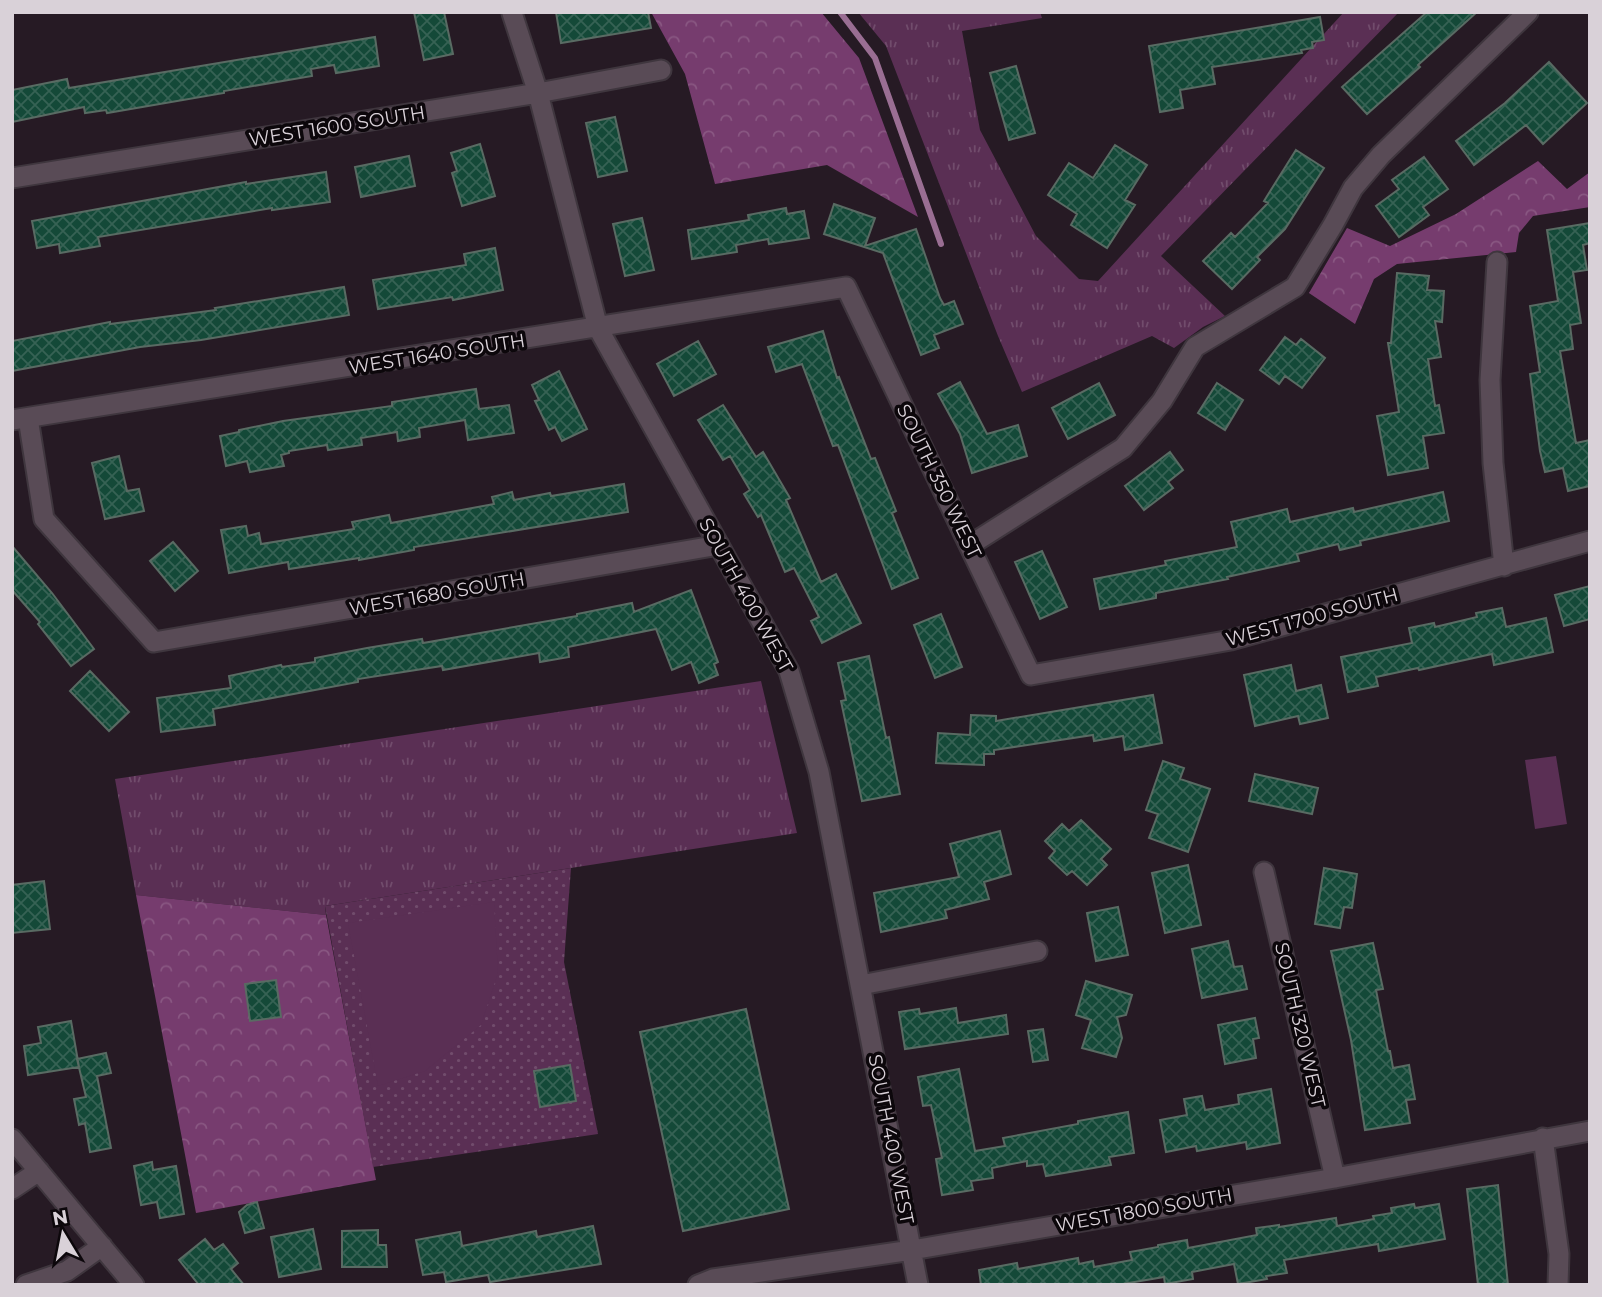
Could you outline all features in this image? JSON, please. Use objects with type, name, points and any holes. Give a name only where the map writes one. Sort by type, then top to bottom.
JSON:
[{"type":"street","points":[[970,545],[1123,448],[1162,401],[1195,347],[1295,287],[1353,188],[1381,155],[1528,12]]},
{"type":"street","name":"SOUTH 400 WEST","points":[[512,13],[538,93],[598,328],[789,671],[819,772],[918,1285]]},
{"type":"street","name":"WEST 1600 SOUTH","points":[[12,178],[538,93],[661,70]]},
{"type":"street","points":[[1497,262],[1490,380],[1493,463],[1504,566]]},
{"type":"street","name":"SOUTH 350 WEST","points":[[846,287],[1031,675]]},
{"type":"street","name":"WEST 1640 SOUTH","points":[[20,419],[846,287]]},
{"type":"street","name":"WEST 1680 SOUTH","points":[[20,419],[44,519],[154,642],[719,545]]},
{"type":"street","name":"WEST 1700 SOUTH","points":[[1031,675],[1231,640],[1590,541]]},
{"type":"street","name":"SOUTH 320 WEST","points":[[1264,872],[1335,1178]]},
{"type":"street","points":[[861,985],[1037,951]]},
{"type":"street","name":"WEST 1800 SOUTH","points":[[698,1285],[713,1279],[912,1250],[1335,1178],[1590,1131]]},
{"type":"street","points":[[1543,1138],[1558,1242],[1558,1285]]},
{"type":"street","points":[[12,1139],[134,1285]]},
{"type":"street","points":[[12,1189],[39,1171]]},
{"type":"street","points":[[26,1285],[67,1271],[102,1247]]},
{"type":"green space","points":[[651,12],[821,12],[859,58],[918,217],[827,165],[715,184],[685,74]]},
{"type":"green space","points":[[858,12],[1040,12],[1042,18],[962,31],[980,130],[1036,236],[1079,279],[1098,281],[1344,12],[1399,12],[1161,256],[1225,316],[1203,327],[1174,348],[1152,336],[1022,392],[886,46]]},
{"type":"green space","points":[[1538,161],[1567,189],[1590,172],[1590,207],[1533,216],[1519,233],[1516,252],[1397,264],[1374,279],[1355,324],[1309,293],[1347,228],[1390,246],[1456,214]]},
{"type":"green space","points":[[761,681],[797,833],[325,906],[326,915],[136,895],[115,779]]},
{"type":"green space","points":[[1556,756],[1567,824],[1535,829],[1525,760]]},
{"type":"green space","points":[[571,868],[564,962],[598,1134],[373,1167],[325,906]]},
{"type":"green space","points":[[136,895],[326,915],[376,1180],[196,1213]]},
{"type":"green space","points":[[494,902],[498,973],[481,1025],[425,1071],[378,1086],[348,923]]},
{"type":"building","points":[[414,12],[444,12],[453,54],[424,60]]},
{"type":"building","points":[[556,12],[648,12],[651,28],[561,43]]},
{"type":"building","points":[[1427,12],[1477,12],[1367,114],[1342,87]]},
{"type":"building","points":[[1320,17],[1324,40],[1312,42],[1313,48],[1301,50],[1302,53],[1212,67],[1215,84],[1180,90],[1183,108],[1160,112],[1149,46]]},
{"type":"building","points":[[375,37],[379,66],[336,73],[334,65],[311,69],[312,76],[224,93],[107,113],[106,110],[85,113],[84,107],[12,122],[12,90],[67,79],[69,88]]},
{"type":"building","points":[[1549,62],[1587,103],[1543,144],[1526,125],[1474,165],[1456,141],[1505,103]]},
{"type":"building","points":[[1016,66],[1035,133],[1009,140],[990,73]]},
{"type":"building","points":[[615,117],[627,171],[598,177],[586,123]]},
{"type":"building","points":[[480,144],[495,196],[462,206],[452,173],[457,171],[451,153]]},
{"type":"building","points":[[1115,145],[1147,165],[1125,200],[1135,205],[1107,248],[1071,225],[1077,214],[1048,195],[1069,163],[1093,178]]},
{"type":"building","points":[[1296,150],[1324,168],[1285,229],[1257,257],[1260,260],[1232,289],[1203,261],[1231,233],[1235,237],[1268,203],[1264,201]]},
{"type":"building","points":[[409,156],[415,186],[361,197],[355,167]]},
{"type":"building","points":[[1424,157],[1448,189],[1423,207],[1429,215],[1399,237],[1376,206],[1399,189],[1392,180]]},
{"type":"building","points":[[326,172],[330,202],[272,208],[98,237],[100,246],[60,253],[59,244],[37,248],[32,221],[246,182]]},
{"type":"building","points":[[834,204],[875,218],[865,246],[916,229],[940,298],[944,305],[954,301],[963,324],[934,335],[939,348],[921,355],[883,253],[824,234]]},
{"type":"building","points":[[786,208],[787,214],[804,211],[809,238],[769,244],[768,239],[736,245],[737,252],[692,259],[688,230],[749,220],[748,215]]},
{"type":"building","points":[[642,218],[654,270],[625,276],[613,224]]},
{"type":"building","points":[[1590,223],[1590,243],[1583,245],[1587,270],[1573,272],[1581,323],[1570,325],[1573,349],[1560,351],[1576,443],[1590,440],[1590,486],[1568,491],[1563,468],[1545,472],[1540,451],[1530,374],[1540,372],[1530,306],[1558,301],[1547,230]]},
{"type":"building","points":[[495,248],[503,290],[453,300],[452,297],[378,309],[373,280],[466,265],[464,254]]},
{"type":"building","points":[[1397,273],[1429,276],[1427,290],[1444,291],[1442,322],[1435,321],[1441,357],[1428,359],[1435,406],[1439,405],[1444,433],[1423,436],[1428,468],[1388,475],[1377,416],[1399,412],[1388,343],[1391,343]]},
{"type":"building","points":[[344,287],[349,315],[201,340],[140,347],[12,371],[12,341],[110,322],[216,310],[215,308]]},
{"type":"building","points":[[823,331],[837,378],[839,377],[871,459],[875,458],[896,511],[892,513],[918,578],[892,589],[838,445],[833,446],[802,364],[776,372],[768,347]]},
{"type":"building","points":[[1285,337],[1296,345],[1301,339],[1325,358],[1302,388],[1285,376],[1279,384],[1260,370]]},
{"type":"building","points":[[698,341],[716,374],[674,396],[657,364]]},
{"type":"building","points":[[559,371],[587,429],[562,441],[555,427],[549,430],[535,401],[539,400],[532,385]]},
{"type":"building","points":[[960,382],[987,434],[1018,425],[1027,456],[972,473],[960,434],[938,394]]},
{"type":"building","points":[[1099,383],[1115,415],[1068,439],[1052,408]]},
{"type":"building","points":[[1217,383],[1243,400],[1225,430],[1198,413]]},
{"type":"building","points":[[476,389],[479,409],[509,405],[514,433],[468,440],[465,420],[419,428],[420,437],[398,441],[397,432],[361,438],[362,445],[328,450],[327,445],[289,451],[281,455],[284,466],[250,472],[247,461],[226,466],[220,436],[239,430],[392,406],[392,402]]},
{"type":"building","points":[[723,405],[756,457],[763,452],[790,498],[786,500],[821,582],[836,574],[861,623],[822,643],[811,621],[819,617],[794,568],[785,572],[761,515],[758,517],[744,494],[750,490],[730,456],[723,460],[698,420]]},
{"type":"building","points":[[1170,452],[1183,470],[1168,482],[1173,488],[1144,510],[1125,486]]},
{"type":"building","points":[[119,456],[127,491],[139,489],[144,511],[105,519],[92,463]]},
{"type":"building","points":[[624,484],[628,512],[414,547],[414,550],[359,560],[289,569],[288,562],[229,573],[221,530],[246,526],[248,536],[259,533],[261,544],[354,529],[352,522],[389,515],[391,523],[494,504],[492,497],[512,492],[514,500]]},
{"type":"building","points":[[1443,492],[1449,521],[1360,541],[1361,545],[1340,550],[1338,544],[1297,554],[1299,561],[1156,593],[1156,598],[1100,609],[1094,579],[1237,547],[1231,522],[1287,509],[1290,522],[1353,508],[1354,512]]},
{"type":"building","points":[[173,542],[198,571],[175,591],[150,561]]},
{"type":"building","points":[[12,546],[94,649],[71,666],[38,624],[40,622],[12,590]]},
{"type":"building","points":[[1042,551],[1067,607],[1040,619],[1015,562]]},
{"type":"building","points":[[1590,586],[1590,619],[1564,626],[1555,595]]},
{"type":"building","points":[[691,590],[718,662],[714,664],[718,675],[699,683],[691,662],[672,670],[656,629],[568,647],[569,657],[540,662],[539,653],[443,670],[442,666],[358,679],[358,682],[213,709],[215,725],[161,732],[157,698],[231,688],[229,676],[281,665],[315,662],[315,658],[367,648],[422,639],[423,643],[577,616],[632,603],[634,612]]},
{"type":"building","points":[[1502,608],[1506,627],[1546,618],[1553,652],[1494,665],[1492,654],[1419,670],[1418,668],[1376,677],[1378,686],[1348,692],[1341,657],[1412,643],[1409,628],[1434,623],[1435,627],[1477,617],[1476,613]]},
{"type":"building","points":[[941,614],[962,667],[935,678],[914,625]]},
{"type":"building","points":[[869,656],[900,794],[862,801],[841,701],[846,700],[838,663]]},
{"type":"building","points":[[1291,665],[1296,691],[1321,685],[1328,718],[1300,724],[1298,716],[1255,726],[1244,675]]},
{"type":"building","points":[[90,671],[129,712],[109,731],[70,691]]},
{"type":"building","points":[[1153,695],[1162,743],[1125,750],[1123,736],[1094,741],[1093,735],[994,750],[994,754],[984,754],[984,765],[936,763],[938,733],[970,735],[971,715],[996,716],[996,721]]},
{"type":"building","points":[[1163,761],[1184,768],[1180,779],[1210,789],[1188,852],[1149,838],[1158,814],[1146,810]]},
{"type":"building","points":[[1255,774],[1318,788],[1312,814],[1249,801]]},
{"type":"building","points":[[1081,820],[1111,849],[1101,859],[1107,865],[1087,885],[1072,871],[1067,875],[1049,858],[1055,851],[1045,841],[1062,824],[1069,831]]},
{"type":"building","points":[[1000,831],[1011,874],[984,882],[989,899],[945,910],[947,918],[881,932],[874,893],[959,877],[950,844]]},
{"type":"building","points":[[1188,865],[1201,925],[1165,933],[1152,873]]},
{"type":"building","points":[[1324,868],[1357,874],[1352,908],[1344,907],[1340,928],[1315,924]]},
{"type":"building","points":[[44,881],[50,929],[12,933],[12,885]]},
{"type":"building","points":[[1118,907],[1128,955],[1096,961],[1087,913]]},
{"type":"building","points":[[1228,941],[1234,967],[1242,966],[1247,989],[1202,998],[1192,949]]},
{"type":"building","points":[[1373,943],[1383,989],[1376,990],[1388,1051],[1393,1068],[1409,1065],[1415,1099],[1406,1100],[1410,1123],[1365,1130],[1351,1040],[1331,951]]},
{"type":"building","points":[[276,980],[281,1017],[250,1021],[245,984]]},
{"type":"building","points":[[1086,981],[1132,995],[1126,1015],[1117,1017],[1122,1038],[1116,1057],[1082,1048],[1091,1020],[1076,1015]]},
{"type":"building","points":[[956,1008],[958,1023],[1006,1015],[1008,1034],[905,1049],[899,1012],[919,1009],[920,1014]]},
{"type":"building","points":[[746,1009],[789,1209],[683,1231],[640,1032]]},
{"type":"building","points":[[1255,1018],[1259,1038],[1253,1039],[1256,1058],[1225,1064],[1218,1025]]},
{"type":"building","points":[[71,1021],[79,1067],[28,1075],[24,1046],[41,1043],[38,1027]]},
{"type":"building","points":[[1043,1029],[1048,1060],[1033,1062],[1028,1031]]},
{"type":"building","points":[[106,1053],[111,1073],[97,1076],[111,1148],[90,1152],[85,1123],[79,1125],[74,1099],[86,1097],[77,1059]]},
{"type":"building","points":[[570,1065],[576,1101],[540,1107],[534,1071]]},
{"type":"building","points":[[959,1069],[975,1151],[1005,1146],[1003,1138],[1128,1112],[1134,1153],[1109,1157],[1111,1165],[1046,1176],[1043,1164],[1027,1166],[1027,1161],[992,1168],[993,1178],[971,1181],[973,1190],[942,1195],[936,1159],[942,1158],[931,1105],[923,1106],[918,1077]]},
{"type":"building","points":[[1271,1089],[1280,1143],[1247,1149],[1246,1142],[1197,1151],[1196,1146],[1166,1152],[1160,1120],[1187,1115],[1184,1099],[1202,1096],[1205,1110],[1239,1104],[1238,1095]]},
{"type":"building","points":[[152,1162],[153,1170],[176,1166],[184,1214],[160,1218],[157,1202],[141,1205],[134,1166]]},
{"type":"building","points":[[1498,1185],[1508,1285],[1478,1285],[1467,1189]]},
{"type":"building","points":[[257,1202],[264,1228],[245,1233],[239,1212],[247,1205]]},
{"type":"building","points":[[1414,1204],[1415,1208],[1439,1204],[1445,1239],[1379,1251],[1378,1244],[1284,1260],[1287,1273],[1238,1284],[1234,1264],[1192,1272],[1193,1279],[1165,1284],[1164,1277],[1117,1285],[981,1285],[979,1270],[1017,1263],[1018,1269],[1078,1258],[1079,1264],[1093,1261],[1094,1267],[1132,1260],[1130,1252],[1158,1245],[1187,1240],[1188,1248],[1257,1235],[1256,1228],[1336,1218],[1337,1226],[1374,1219],[1373,1216],[1392,1213],[1391,1208]]},
{"type":"building","points":[[593,1226],[601,1264],[490,1282],[488,1275],[446,1282],[444,1272],[423,1275],[416,1240],[460,1232],[462,1246],[536,1231],[537,1237]]},
{"type":"building","points":[[313,1229],[321,1269],[279,1277],[271,1237]]},
{"type":"building","points":[[378,1230],[378,1245],[386,1245],[387,1267],[342,1267],[342,1231]]},
{"type":"building","points":[[205,1239],[214,1250],[223,1244],[238,1263],[231,1269],[244,1285],[199,1285],[179,1260]]},
{"type":"waterway","points":[[840,12],[875,58],[941,244]]}]
